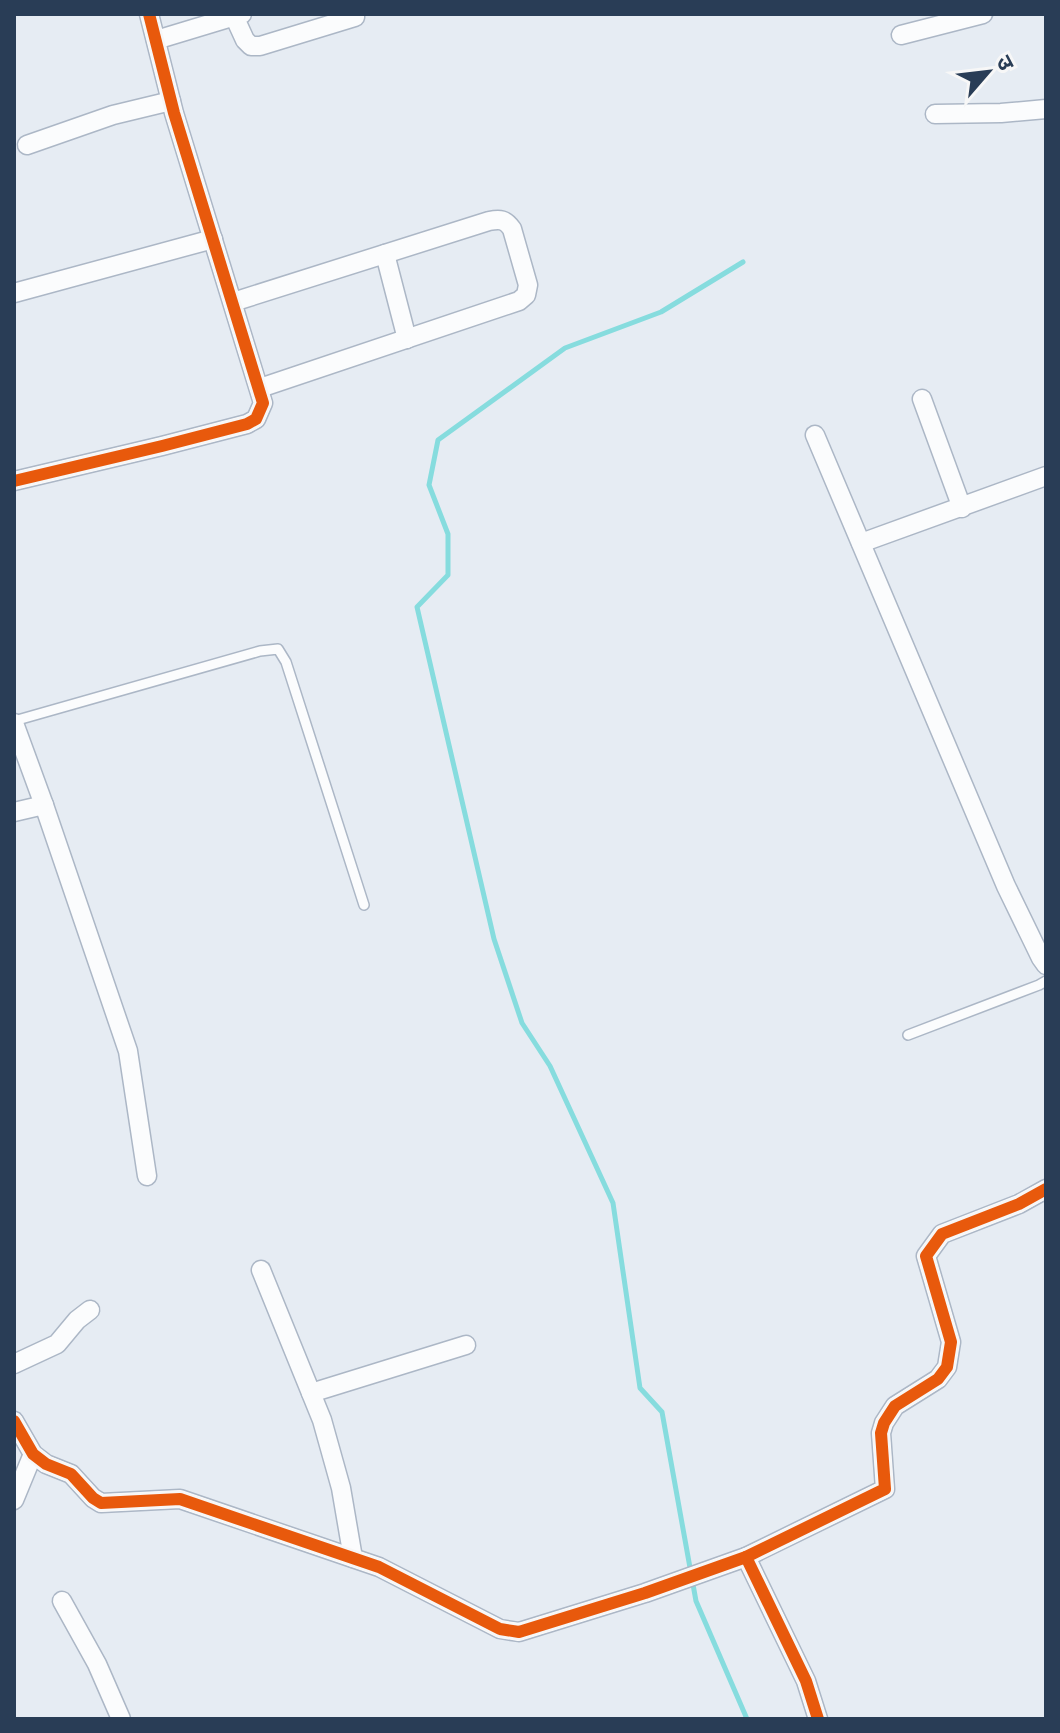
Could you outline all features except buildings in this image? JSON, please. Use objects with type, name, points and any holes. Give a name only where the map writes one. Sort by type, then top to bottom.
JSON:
[{"type":"street","points":[[14,481],[247,424],[256,419],[263,403],[171,101],[149,14]]},
{"type":"street","points":[[901,35],[983,14]]},
{"type":"street","points":[[156,40],[238,15],[245,40],[251,46],[260,46],[355,17]]},
{"type":"street","points":[[27,145],[113,115],[171,101]]},
{"type":"street","points":[[935,114],[1046,109]]},
{"type":"street","points":[[233,302],[489,221],[500,219],[512,229],[528,285],[526,295],[519,301],[260,388]]},
{"type":"street","points":[[14,293],[213,239]]},
{"type":"street","points":[[385,254],[407,339]]},
{"type":"street","points":[[922,399],[962,508]]},
{"type":"street","points":[[815,435],[1006,886],[1046,965]]},
{"type":"street","points":[[861,543],[1046,476]]},
{"type":"street","points":[[14,722],[128,1051],[147,1176]]},
{"type":"street","points":[[14,812],[44,805]]},
{"type":"street","points":[[14,1421],[33,1454],[46,1464],[71,1474],[101,1503],[180,1499],[379,1567],[500,1629],[519,1632],[645,1593],[746,1557],[885,1489],[881,1433],[884,1423],[895,1406],[938,1379],[947,1367],[951,1342],[926,1256],[942,1234],[1019,1204],[1046,1189]]},
{"type":"street","points":[[261,1270],[322,1420],[341,1488],[353,1558]]},
{"type":"street","points":[[14,1364],[57,1344],[90,1310]]},
{"type":"street","points":[[311,1393],[466,1345]]},
{"type":"street","points":[[14,1500],[33,1454]]},
{"type":"street","points":[[746,1557],[806,1681],[818,1719]]},
{"type":"street","points":[[62,1601],[97,1664],[121,1719]]},
{"type":"lane","points":[[14,722],[260,651],[278,649],[291,676],[364,905]]},
{"type":"lane","points":[[908,1035],[1046,981]]},
{"type":"waterway","points":[[743,262],[661,312],[565,348],[438,440],[429,485],[448,534],[448,575],[417,607],[494,939],[522,1023],[550,1066],[613,1203],[640,1388],[662,1412],[696,1601],[747,1719]]},
{"type":"cycle path","points":[[14,481],[247,424],[256,419],[263,403],[174,113],[149,14]]},
{"type":"cycle path","points":[[818,1719],[806,1681],[746,1557],[885,1489],[881,1433],[884,1423],[895,1406],[938,1379],[947,1367],[951,1342],[926,1256],[942,1234],[1019,1204],[1046,1189]]},
{"type":"cycle path","points":[[14,1421],[33,1454],[46,1464],[71,1474],[101,1503],[180,1499],[379,1567],[500,1629],[519,1632],[645,1593],[746,1557]]}]
